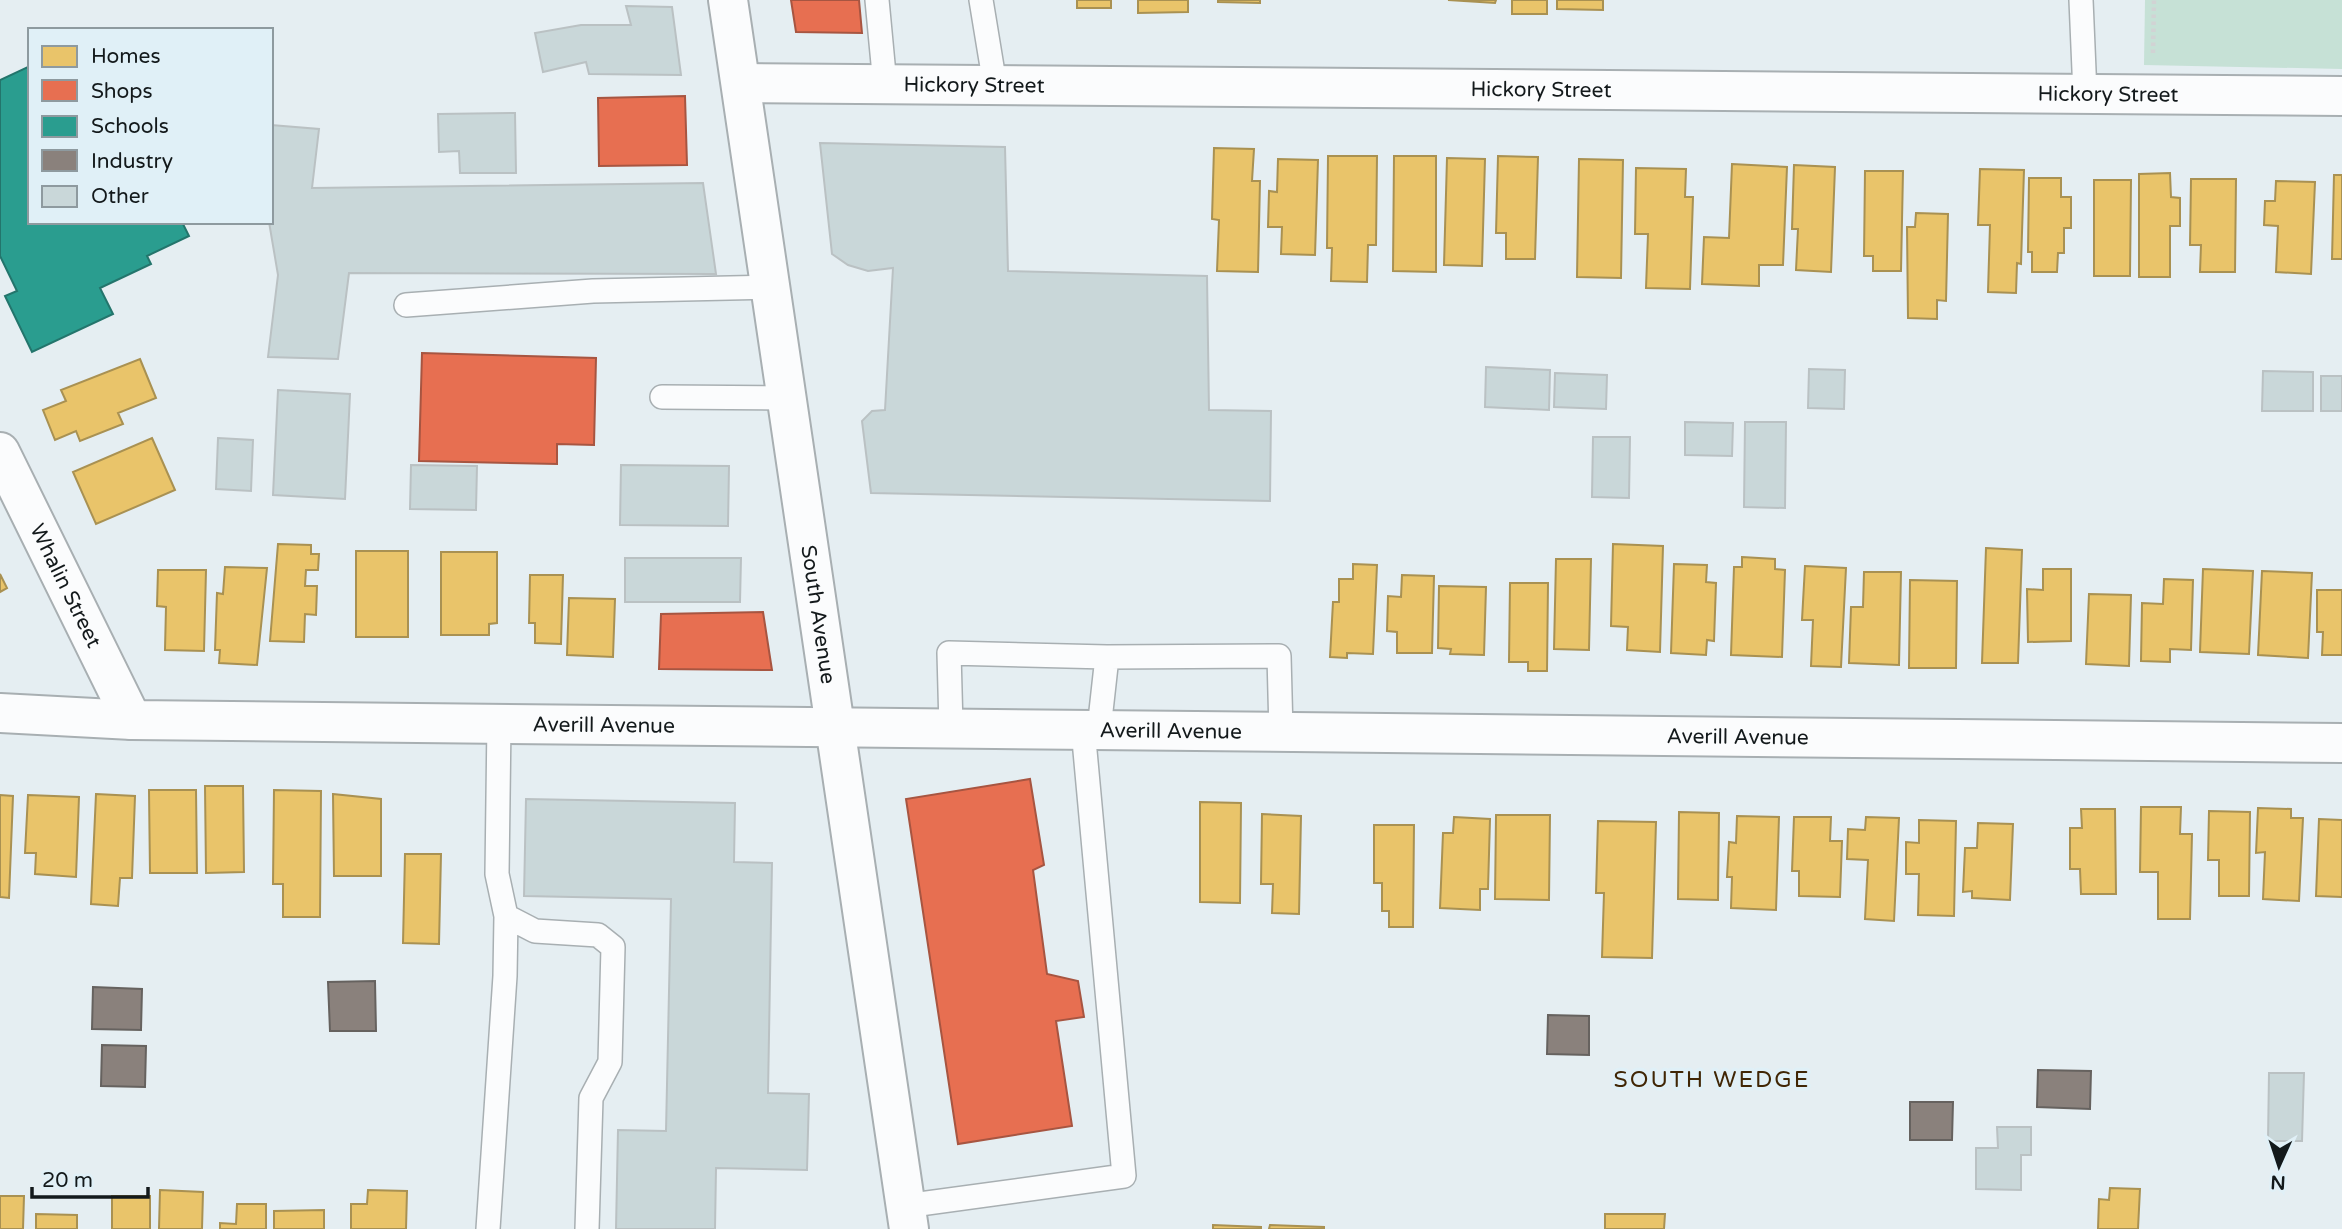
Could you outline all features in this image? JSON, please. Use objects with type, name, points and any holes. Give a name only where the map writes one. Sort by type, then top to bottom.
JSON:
[{"type":"street","name":"South Avenue","points":[[728,0],[907,1218]]},
{"type":"street","name":"Hickory Street","points":[[741,83],[2342,96]]},
{"type":"street","name":"Whalin Street","points":[[0,452],[132,720]]},
{"type":"street","name":"Averill Avenue","points":[[0,713],[132,720],[2342,743]]},
{"type":"lane","points":[[877,0],[885,85]]},
{"type":"lane","points":[[981,0],[995,85]]},
{"type":"lane","points":[[2081,0],[2085,94]]},
{"type":"lane","points":[[405,306],[593,291],[771,286]]},
{"type":"lane","points":[[662,397],[787,398]]},
{"type":"lane","points":[[951,727],[949,653],[1107,657],[1279,656],[1281,732]]},
{"type":"lane","points":[[907,1218],[1124,1176],[1091,729],[1107,657]]},
{"type":"lane","points":[[488,1229],[501,1053],[506,916],[497,874],[499,722]]},
{"type":"lane","points":[[506,916],[535,931],[598,935],[613,947],[610,1062],[590,1098],[587,1229]]},
{"type":"path","points":[[2153,54],[2154,0]]},
{"type":"green space","points":[[2145,0],[2342,0],[2342,69],[2144,65]]},
{"type":"building: Homes","points":[[1077,0],[1111,0],[1111,8],[1077,8]]},
{"type":"building: Homes","points":[[1138,0],[1188,0],[1188,12],[1138,13]]},
{"type":"building: Homes","points":[[1260,0],[1260,3],[1218,2]]},
{"type":"building: Homes","points":[[1448,0],[1496,0],[1495,3]]},
{"type":"building: Homes","points":[[1512,0],[1547,0],[1547,14],[1512,14]]},
{"type":"building: Homes","points":[[1557,0],[1603,0],[1603,10],[1557,9]]},
{"type":"building: Homes","points":[[1214,148],[1254,149],[1252,181],[1260,181],[1258,272],[1217,271],[1219,220],[1212,219]]},
{"type":"building: Homes","points":[[1328,156],[1377,156],[1376,245],[1368,245],[1367,282],[1331,281],[1332,248],[1327,248]]},
{"type":"building: Homes","points":[[1394,156],[1436,156],[1436,272],[1393,271]]},
{"type":"building: Homes","points":[[1498,156],[1538,157],[1535,259],[1506,259],[1506,233],[1496,233]]},
{"type":"building: Homes","points":[[1447,158],[1485,159],[1482,266],[1444,265]]},
{"type":"building: Homes","points":[[1278,159],[1318,160],[1315,255],[1281,254],[1282,227],[1268,227],[1269,191],[1277,192]]},
{"type":"building: Homes","points":[[1579,159],[1623,160],[1621,278],[1577,277]]},
{"type":"building: Homes","points":[[1732,164],[1787,167],[1783,265],[1759,265],[1759,286],[1702,284],[1704,237],[1729,238]]},
{"type":"building: Homes","points":[[1794,165],[1835,167],[1831,272],[1796,270],[1798,229],[1792,229]]},
{"type":"building: Homes","points":[[1636,168],[1686,169],[1685,197],[1693,197],[1690,289],[1646,288],[1648,234],[1635,234]]},
{"type":"building: Homes","points":[[1980,169],[2024,170],[2021,264],[2017,263],[2016,293],[1988,292],[1990,225],[1978,225]]},
{"type":"building: Homes","points":[[1865,171],[1903,171],[1901,271],[1873,271],[1873,256],[1864,256]]},
{"type":"building: Homes","points":[[2170,173],[2171,197],[2180,198],[2180,226],[2170,226],[2170,277],[2139,277],[2139,174]]},
{"type":"building: Homes","points":[[2334,175],[2342,175],[2342,259],[2332,259]]},
{"type":"building: Homes","points":[[2029,178],[2061,178],[2061,197],[2071,197],[2071,228],[2064,228],[2064,253],[2058,253],[2057,272],[2032,272],[2032,252],[2028,252]]},
{"type":"building: Homes","points":[[2191,179],[2236,179],[2235,272],[2200,272],[2201,245],[2190,245]]},
{"type":"building: Homes","points":[[2094,180],[2131,180],[2130,276],[2094,276]]},
{"type":"building: Homes","points":[[2276,181],[2315,182],[2311,274],[2276,272],[2278,226],[2264,225],[2265,201],[2275,201]]},
{"type":"building: Homes","points":[[1916,213],[1948,214],[1946,301],[1937,300],[1937,319],[1908,318],[1907,227],[1915,227]]},
{"type":"building: Homes","points":[[140,359],[156,398],[118,413],[123,424],[80,441],[76,431],[55,440],[43,410],[66,401],[61,390]]},
{"type":"building: Homes","points":[[152,438],[175,490],[96,524],[73,472]]},
{"type":"building: Homes","points":[[278,544],[311,545],[311,554],[319,554],[318,570],[306,570],[305,586],[317,586],[316,615],[305,614],[304,642],[270,641]]},
{"type":"building: Homes","points":[[1613,544],[1663,546],[1660,652],[1627,650],[1628,627],[1611,626]]},
{"type":"building: Homes","points":[[1986,548],[2022,550],[2018,663],[1982,663]]},
{"type":"building: Homes","points":[[356,551],[408,551],[408,637],[356,637]]},
{"type":"building: Homes","points":[[441,552],[497,552],[497,623],[489,624],[489,635],[441,635]]},
{"type":"building: Homes","points":[[1742,557],[1775,559],[1775,569],[1785,570],[1782,657],[1731,655],[1734,567],[1742,567]]},
{"type":"building: Homes","points":[[1556,559],[1591,559],[1589,650],[1554,649]]},
{"type":"building: Homes","points":[[1353,564],[1377,565],[1373,654],[1347,653],[1347,658],[1330,657],[1333,602],[1339,602],[1339,579],[1353,579]]},
{"type":"building: Homes","points":[[1674,564],[1707,565],[1706,582],[1716,583],[1714,641],[1707,640],[1706,655],[1671,653]]},
{"type":"building: Homes","points":[[1805,566],[1846,568],[1841,667],[1811,666],[1813,620],[1802,620]]},
{"type":"building: Homes","points":[[225,567],[267,568],[257,665],[219,663],[220,650],[215,650],[217,593],[223,594]]},
{"type":"building: Homes","points":[[2043,569],[2071,569],[2071,641],[2028,642],[2027,589],[2043,590]]},
{"type":"building: Homes","points":[[2203,569],[2253,571],[2249,654],[2200,652]]},
{"type":"building: Homes","points":[[158,570],[206,570],[204,651],[165,650],[166,607],[157,606]]},
{"type":"building: Homes","points":[[2262,571],[2312,573],[2308,658],[2258,655]]},
{"type":"building: Homes","points":[[1864,572],[1901,572],[1899,665],[1849,663],[1851,607],[1863,607]]},
{"type":"building: Homes","points":[[0,574],[7,588],[0,592]]},
{"type":"building: Homes","points":[[530,575],[563,575],[561,644],[535,643],[535,623],[529,623]]},
{"type":"building: Homes","points":[[1402,575],[1434,576],[1432,653],[1397,653],[1397,632],[1387,631],[1388,596],[1401,597]]},
{"type":"building: Homes","points":[[2164,579],[2193,580],[2191,650],[2170,649],[2170,662],[2141,661],[2142,603],[2163,604]]},
{"type":"building: Homes","points":[[1910,580],[1957,581],[1956,668],[1909,668]]},
{"type":"building: Homes","points":[[1510,583],[1548,583],[1547,671],[1528,671],[1528,662],[1509,662]]},
{"type":"building: Homes","points":[[1439,586],[1486,587],[1484,655],[1450,654],[1451,649],[1438,648]]},
{"type":"building: Homes","points":[[2317,590],[2342,590],[2342,655],[2322,655],[2323,632],[2317,632]]},
{"type":"building: Homes","points":[[2089,594],[2131,595],[2129,666],[2086,664]]},
{"type":"building: Homes","points":[[569,598],[615,599],[613,657],[567,655]]},
{"type":"building: Homes","points":[[205,786],[243,786],[244,872],[206,873]]},
{"type":"building: Homes","points":[[149,790],[196,790],[197,873],[150,873]]},
{"type":"building: Homes","points":[[274,790],[321,791],[320,917],[283,917],[283,884],[273,884]]},
{"type":"building: Homes","points":[[96,794],[135,796],[132,878],[120,878],[118,906],[91,904]]},
{"type":"building: Homes","points":[[333,794],[381,799],[381,876],[334,876]]},
{"type":"building: Homes","points":[[0,795],[13,796],[9,898],[0,897]]},
{"type":"building: Homes","points":[[28,795],[79,797],[76,877],[35,874],[36,853],[25,853]]},
{"type":"building: Homes","points":[[1200,802],[1241,803],[1240,903],[1200,902]]},
{"type":"building: Homes","points":[[2141,807],[2181,807],[2180,834],[2192,834],[2190,919],[2158,919],[2158,872],[2140,872]]},
{"type":"building: Homes","points":[[2258,808],[2291,809],[2291,818],[2303,818],[2299,901],[2263,899],[2265,852],[2256,853]]},
{"type":"building: Homes","points":[[2081,809],[2115,809],[2116,894],[2081,894],[2080,869],[2070,869],[2070,828],[2082,828]]},
{"type":"building: Homes","points":[[2209,811],[2250,812],[2249,896],[2219,896],[2219,860],[2208,860]]},
{"type":"building: Homes","points":[[1679,812],[1719,813],[1718,900],[1678,899]]},
{"type":"building: Homes","points":[[1262,814],[1301,816],[1299,914],[1272,913],[1273,884],[1261,884]]},
{"type":"building: Homes","points":[[1496,815],[1550,815],[1549,900],[1495,899]]},
{"type":"building: Homes","points":[[1737,816],[1779,817],[1776,910],[1731,908],[1732,877],[1727,877],[1729,842],[1736,843]]},
{"type":"building: Homes","points":[[1454,817],[1490,819],[1488,889],[1480,889],[1480,910],[1440,908],[1443,833],[1453,833]]},
{"type":"building: Homes","points":[[1794,817],[1831,817],[1830,841],[1842,841],[1840,897],[1799,896],[1799,871],[1792,871]]},
{"type":"building: Homes","points":[[1866,817],[1899,818],[1894,921],[1865,919],[1868,860],[1847,859],[1848,829],[1865,830]]},
{"type":"building: Homes","points":[[2319,819],[2342,820],[2342,897],[2316,896]]},
{"type":"building: Homes","points":[[1919,820],[1956,821],[1954,916],[1918,915],[1919,874],[1906,874],[1906,842],[1919,843]]},
{"type":"building: Homes","points":[[1598,821],[1656,822],[1652,958],[1602,957],[1604,893],[1596,893]]},
{"type":"building: Homes","points":[[1978,823],[2013,824],[2010,900],[1972,898],[1972,891],[1963,892],[1965,848],[1977,848]]},
{"type":"building: Homes","points":[[1374,825],[1414,825],[1413,927],[1389,927],[1389,911],[1382,911],[1382,883],[1374,883]]},
{"type":"building: Homes","points":[[405,854],[441,854],[439,944],[403,943]]},
{"type":"building: Homes","points":[[2110,1188],[2140,1189],[2138,1229],[2098,1229],[2099,1199],[2109,1200]]},
{"type":"building: Homes","points":[[160,1190],[203,1192],[202,1229],[159,1229]]},
{"type":"building: Homes","points":[[368,1190],[407,1191],[406,1229],[351,1229],[351,1204],[367,1204]]},
{"type":"building: Homes","points":[[0,1196],[24,1196],[23,1229],[0,1229]]},
{"type":"building: Homes","points":[[112,1196],[150,1196],[150,1229],[112,1229]]},
{"type":"building: Homes","points":[[237,1204],[266,1204],[266,1229],[220,1229],[220,1223],[236,1224]]},
{"type":"building: Homes","points":[[324,1210],[324,1229],[274,1229],[274,1211]]},
{"type":"building: Homes","points":[[36,1214],[77,1215],[77,1229],[36,1229]]},
{"type":"building: Homes","points":[[1605,1214],[1665,1214],[1664,1229],[1605,1229]]},
{"type":"building: Homes","points":[[1213,1225],[1261,1227],[1261,1229],[1213,1229]]},
{"type":"building: Homes","points":[[1270,1225],[1324,1227],[1324,1229],[1269,1229]]},
{"type":"building: Shops","points":[[791,0],[859,0],[862,33],[796,32]]},
{"type":"building: Shops","points":[[685,96],[687,165],[599,166],[598,98]]},
{"type":"building: Shops","points":[[422,353],[596,358],[594,445],[557,444],[557,464],[419,461]]},
{"type":"building: Shops","points":[[763,612],[772,670],[659,669],[661,614]]},
{"type":"building: Shops","points":[[1030,779],[1044,865],[1033,870],[1047,974],[1078,981],[1084,1017],[1056,1021],[1072,1126],[958,1144],[906,799]]},
{"type":"building: Schools","points":[[28,67],[28,224],[183,224],[189,236],[147,256],[151,264],[100,288],[113,314],[32,352],[5,296],[17,291],[0,256],[0,80]]},
{"type":"building: Industry","points":[[375,981],[376,1031],[330,1031],[328,982]]},
{"type":"building: Industry","points":[[93,987],[142,989],[141,1030],[92,1029]]},
{"type":"building: Industry","points":[[1548,1015],[1589,1016],[1589,1055],[1547,1054]]},
{"type":"building: Industry","points":[[102,1045],[146,1046],[145,1087],[101,1086]]},
{"type":"building: Industry","points":[[2038,1070],[2091,1071],[2090,1109],[2037,1107]]},
{"type":"building: Industry","points":[[1910,1102],[1953,1102],[1952,1140],[1910,1140]]},
{"type":"building: Other","points":[[626,6],[672,7],[681,75],[589,74],[586,62],[543,72],[535,33],[581,25],[631,25]]},
{"type":"building: Other","points":[[515,113],[516,173],[460,173],[459,151],[439,152],[438,114]]},
{"type":"building: Other","points":[[273,125],[319,129],[312,188],[703,183],[716,274],[349,273],[338,359],[268,357],[278,275],[269,224],[273,224]]},
{"type":"building: Other","points":[[820,143],[1005,147],[1008,271],[1207,276],[1209,410],[1271,411],[1270,501],[871,493],[862,421],[872,411],[885,410],[893,268],[868,271],[848,265],[832,254]]},
{"type":"building: Other","points":[[1486,367],[1550,370],[1549,410],[1485,407]]},
{"type":"building: Other","points":[[1809,369],[1845,370],[1844,409],[1808,408]]},
{"type":"building: Other","points":[[2263,371],[2313,372],[2313,411],[2262,411]]},
{"type":"building: Other","points":[[1555,373],[1607,375],[1606,409],[1554,407]]},
{"type":"building: Other","points":[[2321,376],[2342,376],[2342,411],[2321,411]]},
{"type":"building: Other","points":[[278,390],[350,394],[345,499],[273,495]]},
{"type":"building: Other","points":[[1685,422],[1733,423],[1732,456],[1685,455]]},
{"type":"building: Other","points":[[1745,422],[1786,422],[1785,508],[1744,507]]},
{"type":"building: Other","points":[[1593,437],[1630,437],[1629,498],[1592,497]]},
{"type":"building: Other","points":[[218,438],[253,440],[251,491],[216,489]]},
{"type":"building: Other","points":[[411,465],[477,466],[476,510],[410,509]]},
{"type":"building: Other","points":[[621,465],[729,466],[728,526],[620,525]]},
{"type":"building: Other","points":[[625,558],[741,558],[740,602],[625,602]]},
{"type":"building: Other","points":[[526,799],[735,803],[734,862],[772,863],[768,1093],[809,1094],[807,1170],[716,1168],[715,1229],[616,1229],[618,1130],[666,1131],[671,899],[524,896]]},
{"type":"building: Other","points":[[2269,1073],[2304,1073],[2302,1141],[2268,1141]]},
{"type":"building: Other","points":[[1997,1127],[2031,1127],[2031,1155],[2021,1155],[2021,1190],[1976,1189],[1976,1148],[1998,1148]]},
{"type":"district","name":"SOUTH WEDGE","points":[[1712,1079]]}]
